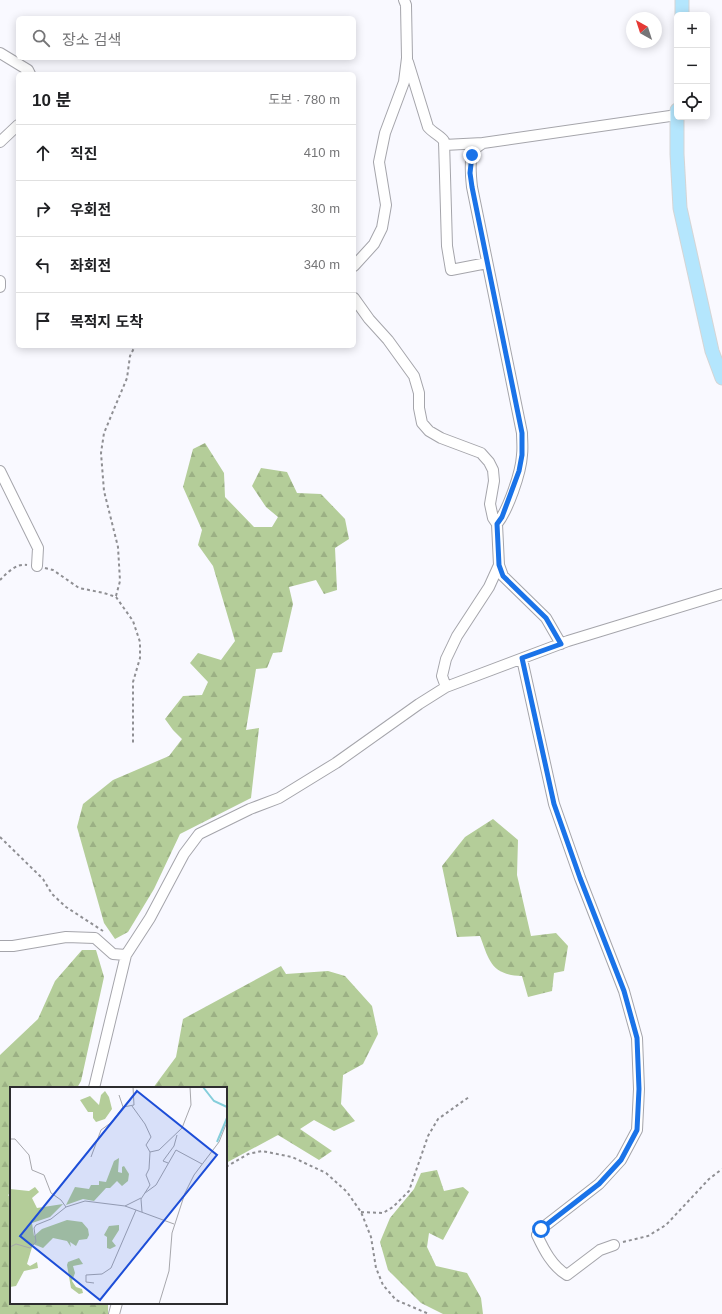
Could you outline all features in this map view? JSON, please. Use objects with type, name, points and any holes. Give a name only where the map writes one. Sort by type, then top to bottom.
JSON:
[{"type":"main road","points":[[682,0],[682,12]]},
{"type":"main road","points":[[677,120],[680,208],[712,351],[722,378]]},
{"type":"street","points":[[356,264],[374,244],[382,228],[386,205],[379,162],[385,133],[404,82],[407,58],[406,5],[404,0]]},
{"type":"street","points":[[0,53],[29,72]]},
{"type":"street","points":[[407,58],[428,127],[434,134],[442,138],[444,145],[447,246],[451,270],[487,263]]},
{"type":"street","points":[[444,145],[483,143],[674,115]]},
{"type":"street","points":[[0,142],[16,127]]},
{"type":"street","points":[[483,143],[474,150],[470,173],[522,433],[522,455],[519,471],[502,517],[497,524]]},
{"type":"street","points":[[0,282],[0,287]]},
{"type":"street","points":[[356,301],[369,320],[388,340],[414,376],[419,392],[419,408],[422,423],[429,431],[441,438],[481,453],[489,462],[493,470],[494,481],[490,504],[493,518],[497,524],[499,565],[503,576],[546,618],[561,644]]},
{"type":"street","points":[[0,471],[38,548],[37,566]]},
{"type":"street","points":[[446,687],[442,676],[446,659],[458,636],[489,587],[499,565]]},
{"type":"street","points":[[94,1087],[126,955],[150,918],[184,854],[199,834],[250,809],[279,798],[336,763],[419,704],[446,687],[561,644],[722,594]]},
{"type":"street","points":[[522,658],[554,804],[580,878],[624,991],[637,1038],[639,1089],[637,1130],[621,1160],[599,1184],[541,1229],[537,1235],[545,1252],[559,1270],[567,1275],[600,1250],[614,1245]]},
{"type":"street","points":[[0,946],[13,946],[66,937],[96,938],[113,954],[126,955]]},
{"type":"street","points":[[114,1314],[117,1304]]},
{"type":"path","points":[[116,597],[120,581],[118,547],[104,491],[101,453],[104,433],[127,378],[130,356],[133,348]]},
{"type":"path","points":[[0,580],[9,570],[24,564],[52,570],[79,588],[116,597],[133,621],[140,642],[140,658],[134,682],[133,744]]},
{"type":"path","points":[[0,837],[43,879],[52,894],[66,907],[106,934]]},
{"type":"path","points":[[361,1212],[382,1213],[393,1207],[409,1191],[428,1136],[438,1119],[469,1097]]},
{"type":"path","points":[[227,1166],[248,1154],[262,1150],[292,1157],[326,1173],[347,1192],[361,1212],[371,1238],[376,1268],[383,1284],[396,1300],[429,1314]]},
{"type":"path","points":[[614,1245],[648,1236],[666,1225],[709,1179],[722,1170]]},
{"type":"green space","points":[[205,443],[224,473],[225,497],[254,527],[272,527],[278,517],[266,507],[252,486],[261,468],[287,472],[297,493],[321,494],[345,519],[349,539],[335,548],[337,590],[324,594],[316,580],[289,587],[293,604],[282,652],[273,653],[267,668],[256,669],[246,730],[259,728],[251,798],[180,834],[154,889],[128,932],[115,939],[104,923],[77,827],[83,804],[113,780],[169,756],[182,739],[165,719],[183,696],[202,695],[208,682],[190,663],[198,653],[221,660],[235,641],[213,566],[198,545],[202,530],[183,487],[193,449]]},
{"type":"green space","points":[[493,819],[518,840],[517,875],[531,936],[556,933],[568,946],[564,971],[554,973],[552,991],[528,997],[522,976],[504,973],[497,969],[489,959],[480,936],[457,937],[442,866],[465,837]]},
{"type":"green space","points":[[82,950],[96,950],[104,977],[81,1081],[78,1087],[10,1087],[10,1194],[8,1195],[10,1197],[10,1304],[108,1304],[108,1314],[0,1314],[0,1055],[38,1019],[55,981]]},
{"type":"green space","points":[[281,966],[286,974],[328,971],[345,976],[372,1006],[378,1034],[363,1064],[343,1075],[341,1104],[355,1121],[334,1131],[314,1120],[300,1129],[332,1151],[319,1160],[278,1135],[227,1162],[227,1087],[154,1087],[176,1057],[183,1019]]},
{"type":"green space","points":[[437,1170],[444,1191],[463,1187],[469,1192],[443,1240],[429,1233],[427,1247],[436,1266],[467,1273],[481,1298],[483,1314],[443,1314],[421,1303],[388,1270],[380,1242],[390,1218],[414,1189],[421,1173]]},
{"type":"route","points":[[472,155],[470,173],[472,187],[522,433],[522,455],[519,471],[502,517],[497,524],[499,565],[503,576],[546,618],[561,644],[522,658],[554,804],[580,878],[624,991],[637,1038],[639,1089],[637,1130],[621,1160],[599,1184],[541,1229]]}]
